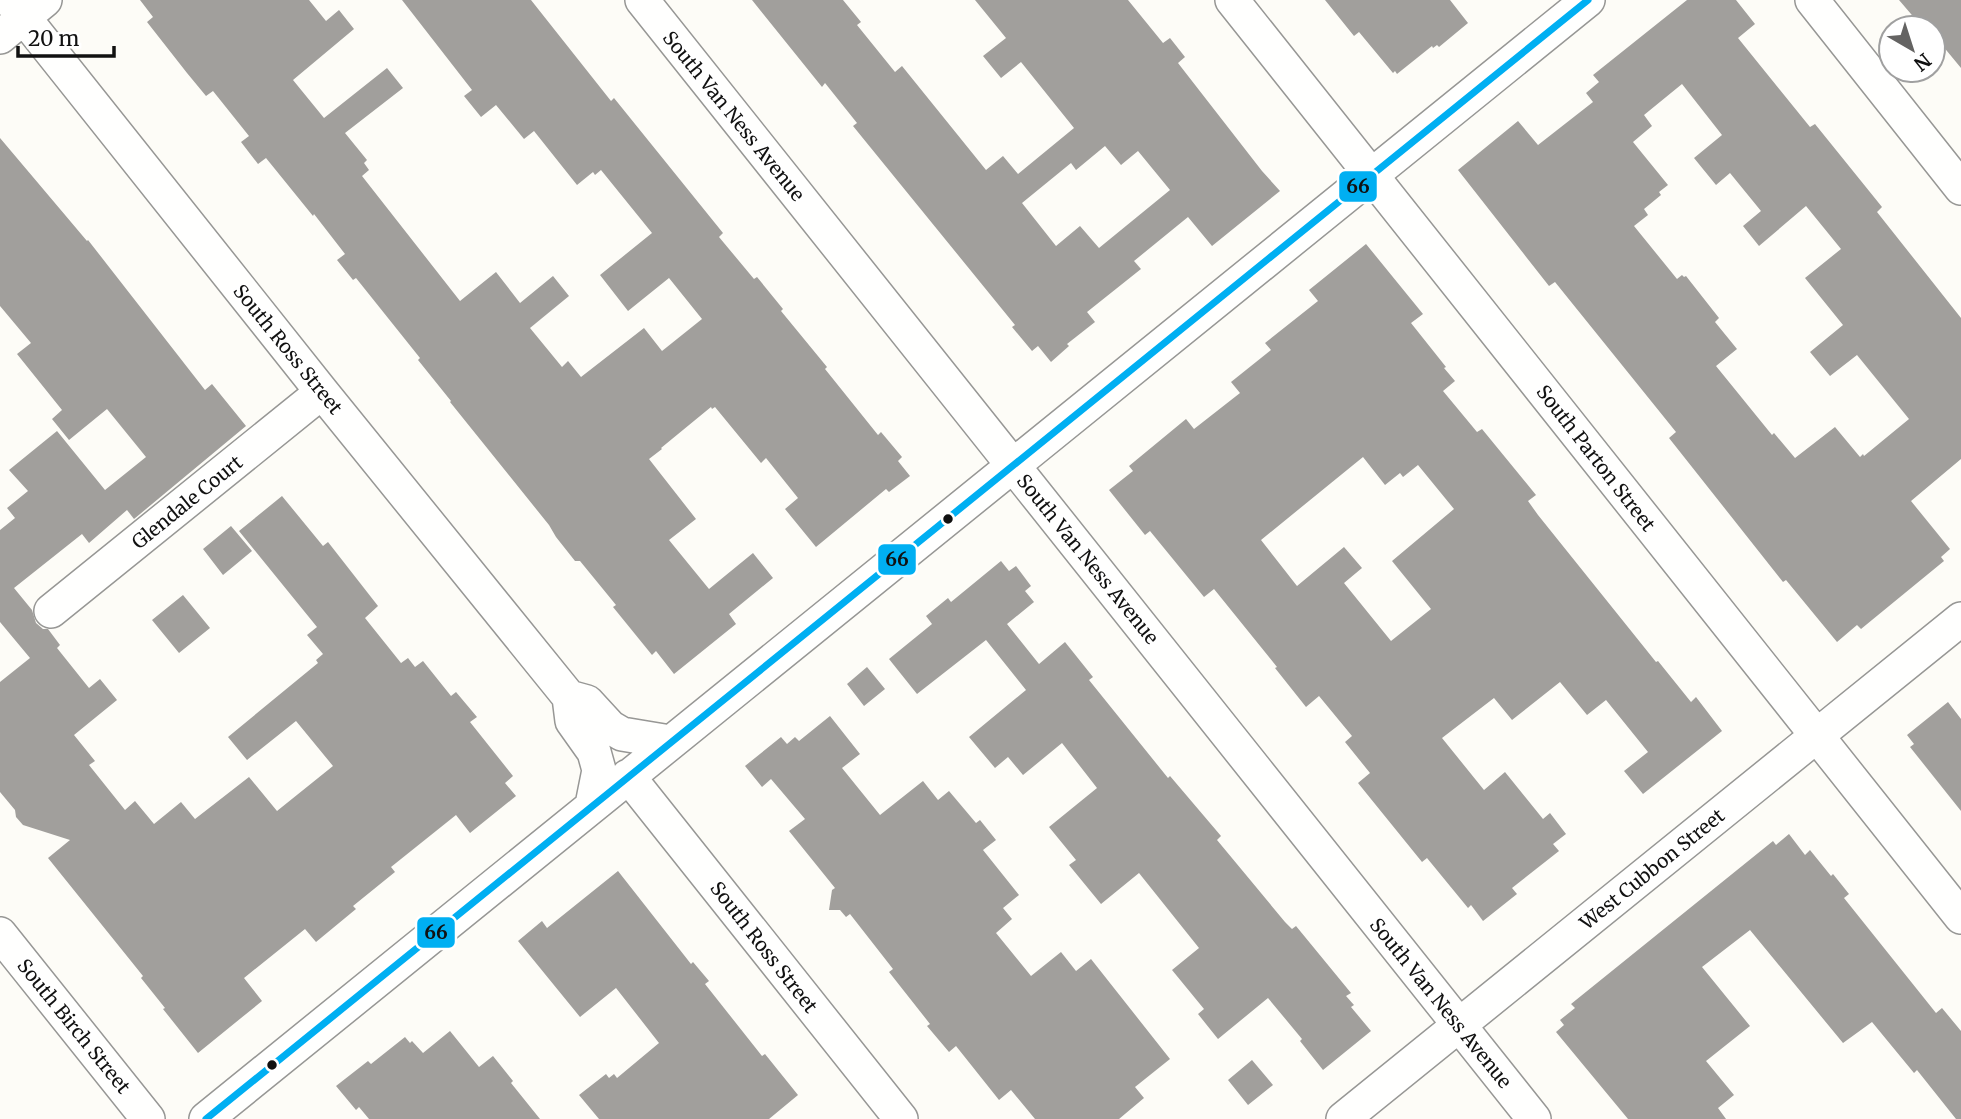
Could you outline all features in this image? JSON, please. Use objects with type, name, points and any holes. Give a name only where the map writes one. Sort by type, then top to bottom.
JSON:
[{"type":"street","name":"South Van Ness Avenue","points":[[642,0],[1534,1119]]},
{"type":"street","name":"South Parton Street","points":[[1232,0],[1961,917]]},
{"type":"street","points":[[206,1119],[1588,0]]},
{"type":"street","points":[[1812,0],[1961,188]]},
{"type":"street","name":"South Ross Street","points":[[20,14],[569,697],[572,722],[594,752],[599,770],[592,805]]},
{"type":"street","name":"Glendale Court","points":[[51,611],[322,392]]},
{"type":"street","name":"West Cubbon Street","points":[[1343,1119],[1961,619]]},
{"type":"street","name":"South Ross Street","points":[[569,697],[587,702],[610,727],[622,734],[670,743]]},
{"type":"street","name":"South Ross Street","points":[[628,776],[901,1119]]},
{"type":"street","name":"South Birch Street","points":[[0,934],[148,1119]]},
{"type":"building","points":[[140,0],[309,0],[326,21],[339,10],[354,29],[293,80],[324,118],[387,68],[403,88],[345,133],[367,160],[364,163],[369,170],[362,176],[460,301],[496,272],[520,303],[553,276],[569,296],[530,328],[562,367],[568,361],[581,377],[644,328],[662,351],[702,319],[669,278],[628,311],[600,275],[652,233],[601,170],[595,175],[593,172],[577,185],[534,131],[524,139],[496,105],[481,117],[464,96],[472,90],[402,0],[531,0],[611,101],[614,98],[723,233],[719,237],[783,309],[781,311],[878,435],[881,432],[902,457],[898,461],[910,476],[889,492],[886,489],[816,547],[785,509],[798,498],[766,458],[761,463],[715,407],[711,407],[661,448],[649,459],[696,519],[669,540],[709,589],[753,553],[773,578],[729,614],[736,624],[674,674],[656,651],[652,655],[580,561],[575,561],[450,402],[418,360],[420,358],[356,278],[353,280],[337,260],[345,254],[314,214],[313,216],[266,158],[258,164],[241,142],[249,136],[213,91],[206,96],[187,73],[147,22],[153,17]]},
{"type":"building","points":[[752,0],[843,0],[861,22],[857,25],[895,72],[902,66],[986,170],[1003,156],[1018,174],[1074,128],[1021,62],[1001,78],[983,56],[1006,38],[975,0],[1128,0],[1163,43],[1170,38],[1185,57],[1178,63],[1280,191],[1212,246],[1188,217],[1134,261],[1141,269],[1087,312],[1095,322],[1067,344],[1069,346],[1051,362],[1038,346],[1032,351],[1012,327],[1015,325],[853,126],[857,123],[825,83],[822,87]],"holes":[[[1105,146],[1121,165],[1138,151],[1170,190],[1099,248],[1080,226],[1056,246],[1022,203],[1071,163],[1076,170]]]},
{"type":"building","points":[[1325,0],[1450,0],[1468,23],[1439,47],[1432,46],[1397,74],[1395,71],[1393,73],[1359,32],[1354,36]]},
{"type":"building","points":[[1687,0],[1736,0],[1755,24],[1738,38],[1810,127],[1815,124],[1882,207],[1877,212],[1961,318],[1961,459],[1911,501],[1950,549],[1941,557],[1944,561],[1861,629],[1857,625],[1837,642],[1786,580],[1783,582],[1669,438],[1676,432],[1555,282],[1549,286],[1458,170],[1518,121],[1538,145],[1593,102],[1586,93],[1599,82],[1593,75]],"holes":[[[1682,84],[1722,135],[1694,158],[1716,185],[1730,173],[1761,211],[1743,226],[1759,246],[1806,206],[1841,249],[1805,278],[1843,325],[1810,352],[1830,376],[1857,355],[1909,419],[1864,456],[1863,454],[1860,457],[1835,427],[1795,458],[1774,433],[1772,435],[1716,366],[1737,349],[1715,322],[1719,318],[1686,276],[1682,275],[1677,279],[1634,226],[1648,215],[1644,209],[1661,195],[1659,192],[1668,185],[1633,142],[1652,126],[1644,115]]]},
{"type":"building","points":[[1899,0],[1961,0],[1961,68],[1947,51],[1947,14],[1911,14]]},
{"type":"building","points":[[0,138],[88,240],[205,390],[212,384],[246,426],[134,519],[127,510],[89,543],[82,534],[14,588],[32,610],[36,623],[43,629],[48,629],[60,645],[57,648],[89,688],[100,679],[117,700],[74,735],[95,761],[89,765],[125,810],[135,801],[154,824],[181,802],[195,819],[249,777],[277,811],[333,766],[296,721],[247,760],[228,737],[318,663],[316,660],[323,654],[307,635],[317,627],[239,531],[282,496],[323,546],[328,542],[378,606],[365,618],[401,663],[408,658],[415,667],[423,661],[451,696],[456,692],[477,717],[470,722],[513,776],[505,783],[516,796],[470,833],[456,815],[391,867],[395,872],[353,906],[356,909],[316,942],[305,929],[244,978],[262,1001],[198,1053],[163,1009],[165,1008],[141,978],[143,976],[48,858],[70,840],[23,825],[0,792],[0,682],[30,658],[0,622],[0,530],[15,518],[7,508],[28,491],[9,470],[57,431],[105,490],[146,457],[107,409],[69,440],[52,419],[62,410],[17,354],[31,343],[0,306]]},
{"type":"building","points":[[1366,244],[1423,314],[1411,323],[1455,381],[1443,391],[1477,432],[1482,429],[1536,495],[1528,501],[1538,515],[1656,662],[1658,661],[1691,702],[1696,697],[1722,731],[1643,794],[1624,771],[1648,752],[1606,700],[1587,715],[1560,682],[1512,720],[1494,698],[1442,738],[1484,790],[1505,772],[1543,819],[1550,813],[1566,834],[1553,844],[1559,851],[1512,888],[1517,894],[1483,921],[1471,905],[1468,908],[1427,858],[1422,862],[1358,783],[1370,773],[1345,742],[1352,736],[1319,696],[1306,707],[1214,589],[1204,597],[1150,531],[1145,535],[1109,490],[1133,471],[1129,466],[1186,419],[1194,429],[1240,393],[1231,382],[1271,350],[1265,343],[1318,301],[1309,290]],"holes":[[[1363,457],[1385,485],[1400,473],[1403,477],[1418,465],[1454,509],[1392,561],[1431,609],[1391,641],[1344,583],[1362,568],[1344,547],[1297,586],[1261,540]]]},
{"type":"building","points":[[231,526],[252,551],[223,575],[203,549]]},
{"type":"building","points":[[1001,561],[1009,571],[1016,566],[1031,586],[1025,591],[1034,602],[1007,624],[1039,664],[1065,642],[1093,677],[1089,680],[1168,778],[1170,776],[1221,836],[1217,840],[1285,922],[1292,929],[1296,926],[1351,993],[1346,996],[1354,1005],[1351,1007],[1371,1031],[1323,1070],[1300,1041],[1302,1039],[1268,998],[1218,1039],[1198,1014],[1204,1009],[1172,970],[1199,948],[1139,873],[1101,904],[1069,865],[1076,860],[1049,827],[1097,788],[1062,743],[1023,775],[1008,757],[995,768],[969,737],[1026,690],[986,640],[917,694],[889,659],[932,624],[926,616],[948,598],[951,602]]},
{"type":"building","points":[[183,595],[210,628],[179,653],[152,620]]},
{"type":"building","points":[[867,667],[885,689],[864,706],[847,684]]},
{"type":"building","points":[[1948,702],[1961,719],[1961,811],[1910,747],[1914,744],[1907,735]]},
{"type":"building","points":[[830,716],[860,754],[842,768],[880,815],[923,781],[938,800],[949,791],[976,823],[980,820],[996,840],[983,850],[1019,895],[1003,908],[1012,919],[996,933],[1031,976],[1061,952],[1076,971],[1091,959],[1170,1059],[1135,1087],[1144,1098],[1119,1119],[1035,1119],[1011,1090],[999,1100],[956,1046],[949,1052],[927,1026],[930,1024],[889,972],[893,969],[850,914],[846,917],[840,910],[829,910],[832,890],[835,888],[789,831],[805,819],[771,779],[762,787],[745,766],[781,737],[787,744],[795,737],[799,741]]},
{"type":"building","points":[[1789,834],[1805,855],[1810,850],[1831,876],[1833,874],[1849,894],[1844,898],[1936,1013],[1942,1008],[1961,1031],[1961,1119],[1956,1119],[1917,1070],[1914,1073],[1872,1022],[1843,1043],[1750,930],[1702,967],[1750,1026],[1706,1061],[1734,1095],[1718,1108],[1726,1119],[1628,1119],[1556,1032],[1564,1025],[1560,1020],[1575,1008],[1571,1004],[1773,841],[1776,845]]},
{"type":"building","points":[[618,871],[691,964],[693,962],[709,981],[705,984],[762,1056],[765,1054],[798,1095],[769,1119],[599,1119],[579,1095],[606,1074],[609,1078],[614,1074],[617,1078],[659,1043],[616,988],[580,1017],[518,941],[542,921],[547,928]]},
{"type":"building","points":[[450,1031],[479,1067],[493,1056],[540,1119],[369,1119],[359,1107],[356,1110],[336,1086],[368,1061],[371,1064],[405,1037],[423,1053]]},
{"type":"building","points":[[1252,1060],[1273,1085],[1248,1105],[1228,1080]]},
{"type":"transit line","name":"66","points":[[206,1119],[1588,0]]}]
